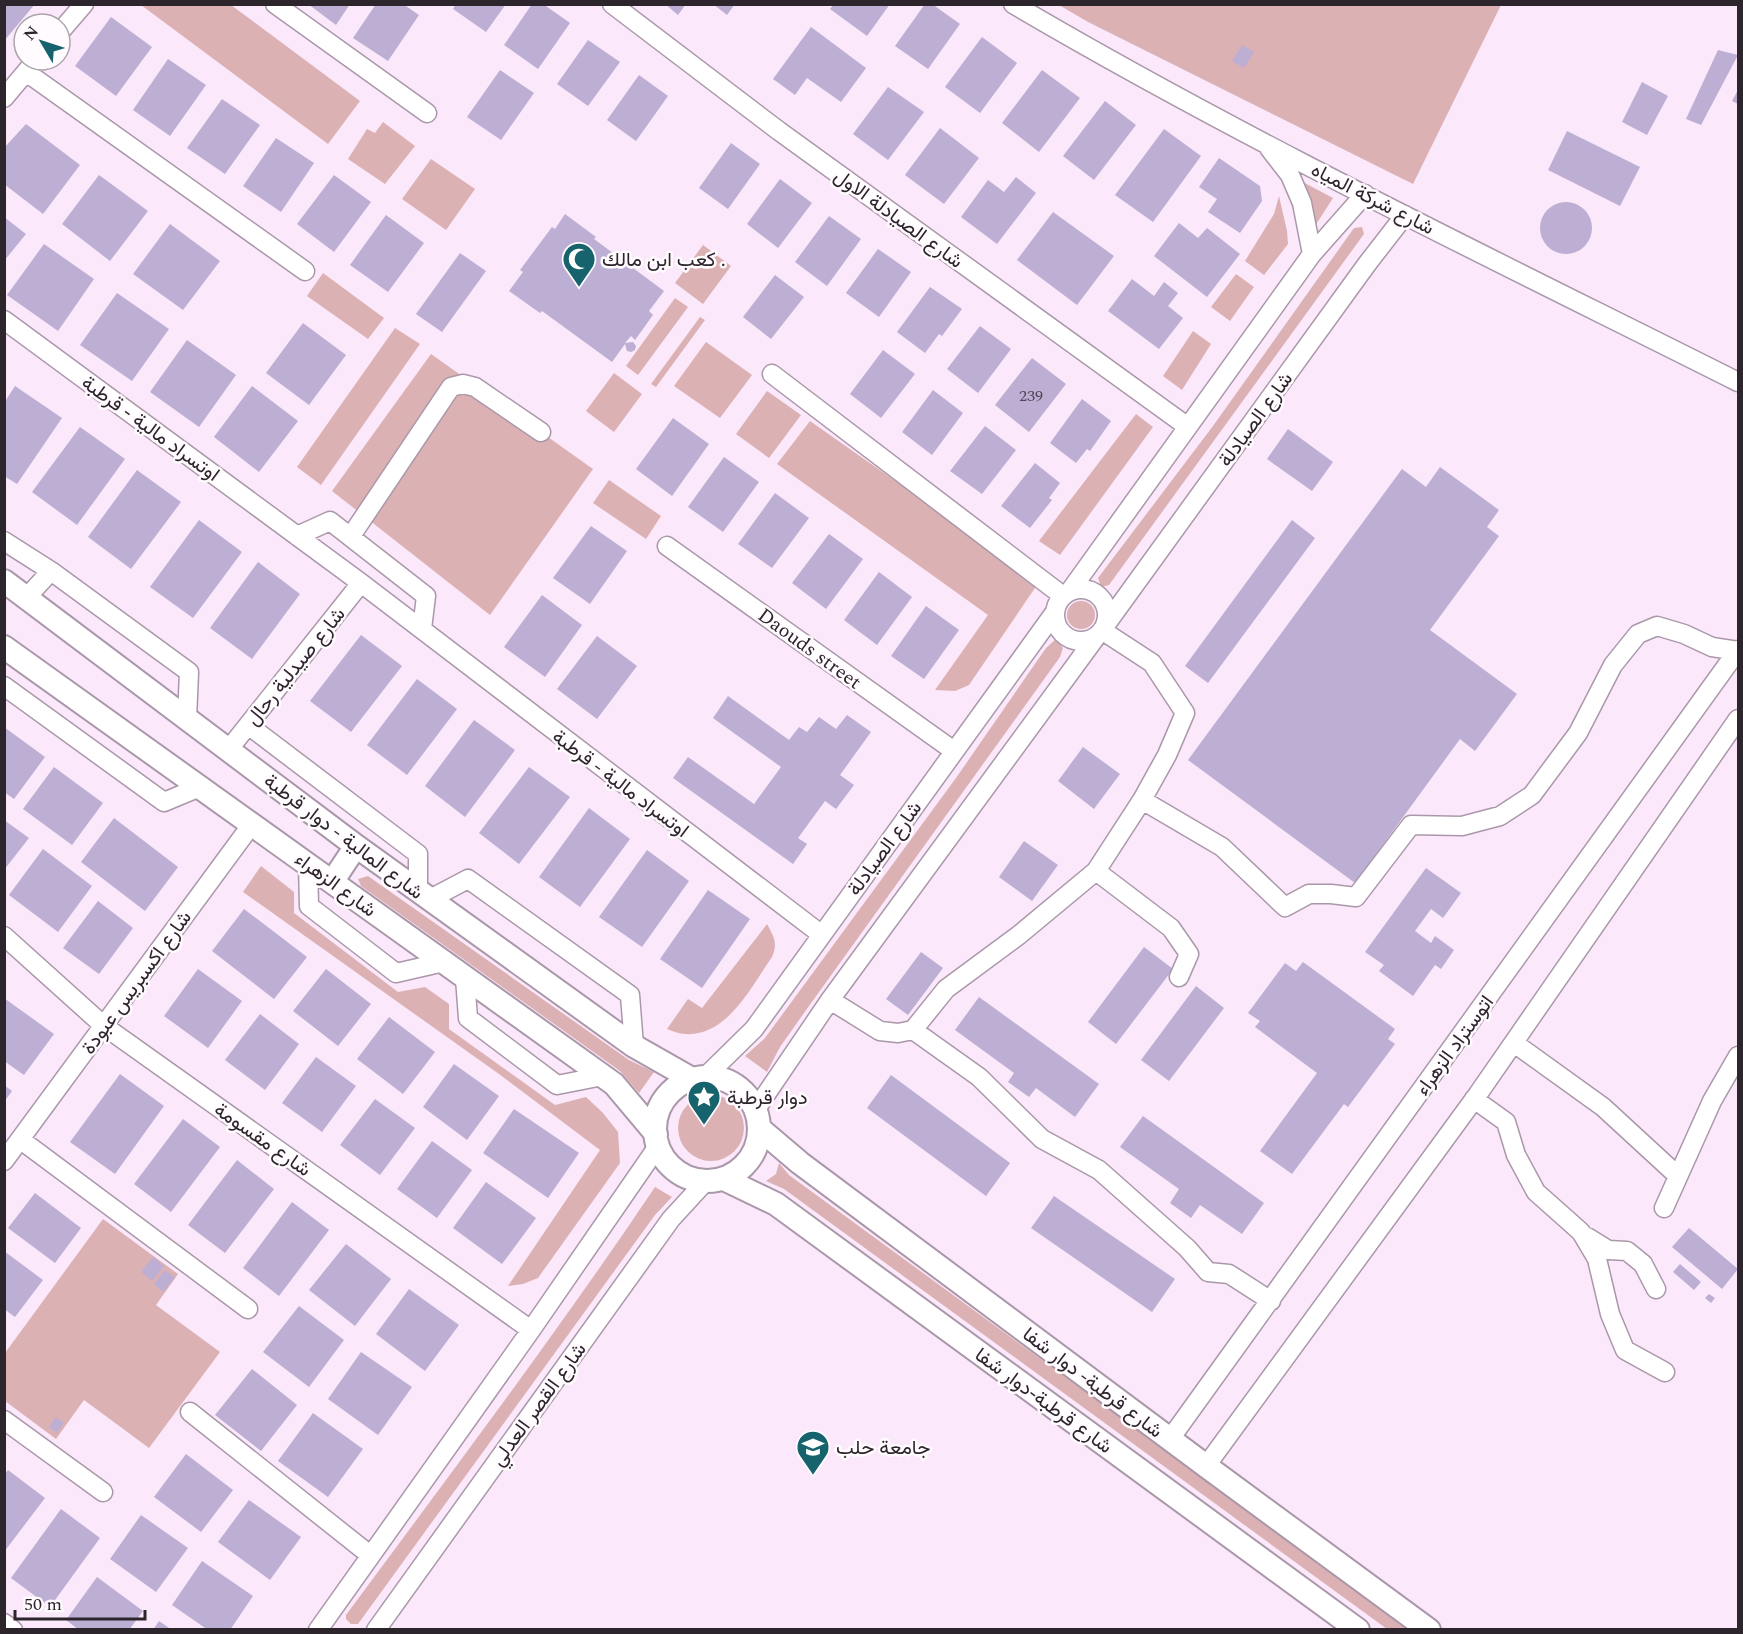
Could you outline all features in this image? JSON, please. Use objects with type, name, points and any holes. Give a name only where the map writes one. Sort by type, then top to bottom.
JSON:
[{"type":"main road","name":"شارع المالية - دوار قرطبة","points":[[4,581],[356,846],[634,1046],[699,1078]]},
{"type":"main road","name":"شارع الزهراء","points":[[4,647],[614,1084],[657,1140]]},
{"type":"main road","points":[[332,882],[356,846]]},
{"type":"main road","points":[[699,1078],[726,1080],[744,1091],[758,1119],[757,1146],[750,1160],[738,1172],[715,1181],[690,1179],[676,1172],[665,1161],[657,1140],[657,1116],[664,1100],[676,1087],[699,1078]]},
{"type":"main road","name":"شارع قرطبة- دوار شفا","points":[[758,1119],[800,1163],[1429,1629]]},
{"type":"main road","name":"شارع قرطبة-دوار شفا","points":[[715,1181],[776,1204],[1358,1629]]},
{"type":"street","points":[[72,18],[84,4]]},
{"type":"street","points":[[275,4],[427,113]]},
{"type":"street","name":"شارع الصيادلة الاول","points":[[612,4],[779,131],[1188,427]]},
{"type":"street","name":"شارع شركة المياه","points":[[1013,4],[1077,42],[1266,144],[1738,382]]},
{"type":"street","points":[[4,98],[26,72]]},
{"type":"street","points":[[39,72],[305,272]]},
{"type":"street","points":[[1266,144],[1290,175],[1302,203],[1312,254]]},
{"type":"street","name":"شارع الصيادلة","points":[[699,1078],[754,1029],[1312,254],[1365,194]]},
{"type":"street","name":"شارع الصيادلة","points":[[758,1119],[830,1000],[1405,215]]},
{"type":"street","name":"اوتسراد مالية - قرطبة","points":[[4,320],[361,583],[822,935]]},
{"type":"street","points":[[772,374],[1063,600]]},
{"type":"street","points":[[351,536],[451,387],[463,384],[475,387],[541,432]]},
{"type":"street","points":[[297,536],[330,520],[426,596],[422,629]]},
{"type":"street","points":[[4,541],[51,572],[189,672],[187,719]]},
{"type":"street","name":"Daouds street","points":[[667,546],[954,751]]},
{"type":"street","points":[[27,597],[51,572]]},
{"type":"street","name":"شارع صيدلية رحال","points":[[229,750],[361,583]]},
{"type":"street","points":[[1088,590],[1102,599],[1108,615],[1102,630],[1080,642],[1064,635],[1056,620],[1063,600],[1088,590]]},
{"type":"street","points":[[1143,800],[1222,847],[1285,907],[1309,894],[1356,897],[1411,825],[1462,826],[1500,816],[1532,795],[1578,733],[1612,665],[1638,634],[1657,626],[1684,634],[1712,647],[1738,650]]},
{"type":"street","points":[[830,1000],[880,1030],[898,1033],[913,1030],[946,989],[1018,935],[1096,871],[1143,800],[1167,755],[1185,712],[1152,663],[1102,630]]},
{"type":"street","name":"اتوستراد الزهراء","points":[[1170,1439],[1738,650]]},
{"type":"street","points":[[34,669],[11,691],[165,802],[200,787]]},
{"type":"street","points":[[1206,1466],[1514,1044],[1738,719]]},
{"type":"street","points":[[248,725],[418,854],[424,895],[468,879],[630,996],[634,1046]]},
{"type":"street","name":"شارع اكسبريس عبودة","points":[[4,1161],[252,824]]},
{"type":"street","points":[[309,865],[309,906],[396,973],[444,962]]},
{"type":"street","points":[[1096,871],[1171,928],[1189,954],[1179,977]]},
{"type":"street","name":"شارع مقسومة","points":[[4,936],[104,1026],[531,1330]]},
{"type":"street","points":[[465,978],[468,1018],[557,1085],[603,1076]]},
{"type":"street","points":[[913,1030],[979,1077],[1042,1139],[1100,1170],[1187,1248],[1208,1272],[1229,1274],[1271,1300]]},
{"type":"street","points":[[1514,1044],[1603,1107],[1678,1176]]},
{"type":"street","points":[[1664,1208],[1712,1101],[1738,1056]]},
{"type":"street","points":[[1474,1099],[1506,1122],[1516,1155],[1536,1192],[1581,1232],[1608,1250],[1627,1251],[1642,1264],[1656,1289]]},
{"type":"street","points":[[21,1140],[248,1310]]},
{"type":"street","points":[[320,1629],[370,1555],[531,1330],[657,1140]]},
{"type":"street","name":"شارع القصر العدلي","points":[[376,1629],[671,1219],[715,1181]]},
{"type":"street","points":[[1581,1232],[1597,1259],[1610,1314],[1625,1350],[1665,1372]]},
{"type":"street","points":[[190,1413],[370,1555]]},
{"type":"street","points":[[4,1420],[103,1492]]},
{"type":"street","points":[[4,1623],[13,1629]]},
{"type":"shaded area","points":[[141,5],[231,5],[360,101],[328,144]]},
{"type":"shaded area","points":[[1059,5],[1501,5],[1413,184],[1088,22]]},
{"type":"shaded area","points":[[383,122],[415,146],[385,184],[348,159],[367,129],[375,133]]},
{"type":"shaded area","points":[[431,159],[475,189],[446,230],[402,199]]},
{"type":"shaded area","points":[[1301,181],[1333,198],[1315,226]]},
{"type":"shaded area","points":[[1279,196],[1288,244],[1264,275],[1245,261],[1274,214]]},
{"type":"shaded area","points":[[1362,227],[1364,234],[1109,585],[1101,587],[1098,578],[1213,426],[1354,228]]},
{"type":"shaded area","points":[[703,245],[731,266],[703,304],[675,283]]},
{"type":"shaded area","points":[[323,273],[384,318],[368,339],[307,296]]},
{"type":"shaded area","points":[[1236,274],[1254,287],[1230,321],[1211,307]]},
{"type":"shaded area","points":[[675,298],[688,307],[638,375],[626,366]]},
{"type":"shaded area","points":[[700,317],[705,320],[656,387],[651,384]]},
{"type":"shaded area","points":[[395,328],[420,344],[321,485],[297,467]]},
{"type":"shaded area","points":[[1193,331],[1211,344],[1182,390],[1163,376]]},
{"type":"shaded area","points":[[706,342],[752,375],[720,418],[674,386]]},
{"type":"shaded area","points":[[431,354],[593,469],[490,615],[332,491]]},
{"type":"shaded area","points":[[614,373],[642,394],[614,432],[586,411]]},
{"type":"shaded area","points":[[767,391],[801,415],[769,458],[736,434]]},
{"type":"shaded area","points":[[1136,414],[1153,427],[1060,555],[1039,541]]},
{"type":"shaded area","points":[[810,421],[1039,582],[969,685],[955,691],[935,690],[988,615],[777,464]]},
{"type":"shaded area","points":[[609,480],[661,516],[646,539],[593,503]]},
{"type":"shaded area","points":[[1081,601],[1091,605],[1095,615],[1091,625],[1081,629],[1071,625],[1067,615],[1071,605]]},
{"type":"shaded area","points":[[1056,639],[1063,648],[1060,657],[780,1047],[767,1072],[745,1056],[765,1038],[956,778],[1046,648]]},
{"type":"shaded area","points":[[261,866],[294,892],[294,913],[398,992],[425,987],[449,1004],[449,1029],[555,1105],[586,1097],[618,1132],[620,1163],[538,1278],[523,1284],[508,1286],[600,1150],[499,1074],[243,892]]},
{"type":"shaded area","points":[[368,876],[629,1060],[654,1072],[639,1093],[620,1071],[361,886],[358,879]]},
{"type":"shaded area","points":[[767,924],[774,940],[774,952],[736,1008],[725,1019],[700,1033],[683,1034],[667,1029],[688,999],[702,1008]]},
{"type":"shaded area","points":[[711,1095],[724,1097],[739,1110],[744,1128],[742,1141],[729,1156],[711,1161],[698,1159],[683,1146],[678,1128],[680,1115],[693,1100]]},
{"type":"shaded area","points":[[779,1163],[789,1175],[1410,1629],[1387,1629],[784,1189],[766,1181],[776,1174]]},
{"type":"shaded area","points":[[655,1187],[672,1197],[655,1215],[358,1624],[351,1624],[346,1619],[346,1615],[542,1349]]},
{"type":"shaded area","points":[[103,1219],[178,1274],[156,1305],[220,1352],[149,1448],[84,1400],[56,1439],[5,1401],[5,1353]]},
{"type":"building","points":[[4,4],[35,4],[28,12],[12,12],[12,31],[4,41]]},
{"type":"building","points":[[308,4],[350,4],[336,25]]},
{"type":"building","points":[[376,4],[403,4],[419,15],[388,61],[353,38]]},
{"type":"building","points":[[456,4],[506,4],[486,32],[453,9]]},
{"type":"building","points":[[532,4],[543,4],[570,23],[538,69],[504,45]]},
{"type":"building","points":[[665,4],[686,4],[678,15]]},
{"type":"building","points":[[713,4],[735,4],[727,15]]},
{"type":"building","points":[[834,4],[890,4],[867,36],[830,9]]},
{"type":"building","points":[[925,4],[932,4],[960,24],[928,69],[895,46]]},
{"type":"building","points":[[111,17],[152,47],[116,96],[75,66]]},
{"type":"building","points":[[811,27],[866,68],[841,102],[807,78],[795,95],[773,79]]},
{"type":"building","points":[[982,37],[1017,63],[980,113],[945,87]]},
{"type":"building","points":[[588,40],[620,62],[588,106],[557,84]]},
{"type":"building","points":[[1242,45],[1254,52],[1244,68],[1232,61]]},
{"type":"building","points":[[1718,50],[1738,55],[1701,125],[1686,119]]},
{"type":"building","points":[[168,59],[206,85],[170,136],[133,110]]},
{"type":"building","points":[[500,70],[534,93],[501,140],[467,117]]},
{"type":"building","points":[[1042,70],[1080,98],[1039,152],[1002,123]]},
{"type":"building","points":[[639,75],[668,96],[636,141],[607,120]]},
{"type":"building","points":[[1642,82],[1668,96],[1647,135],[1622,122]]},
{"type":"building","points":[[888,87],[924,112],[888,160],[853,134]]},
{"type":"building","points":[[1738,90],[1738,104],[1732,101]]},
{"type":"building","points":[[222,99],[260,125],[225,174],[187,148]]},
{"type":"building","points":[[1105,101],[1136,125],[1094,180],[1063,156]]},
{"type":"building","points":[[26,124],[80,165],[43,214],[4,184],[4,148]]},
{"type":"building","points":[[940,128],[979,158],[944,204],[905,175]]},
{"type":"building","points":[[1164,129],[1201,156],[1153,222],[1115,195]]},
{"type":"building","points":[[1567,131],[1640,167],[1620,206],[1548,170]]},
{"type":"building","points":[[276,138],[314,163],[281,212],[243,186]]},
{"type":"building","points":[[731,143],[760,164],[728,209],[699,188]]},
{"type":"building","points":[[1219,158],[1260,186],[1262,201],[1240,233],[1208,212],[1217,199],[1199,187]]},
{"type":"building","points":[[99,175],[148,211],[110,261],[62,224]]},
{"type":"building","points":[[334,175],[371,202],[334,252],[297,224]]},
{"type":"building","points":[[1016,177],[1036,193],[997,244],[961,217],[988,180],[1004,192]]},
{"type":"building","points":[[780,179],[812,203],[778,248],[747,224]]},
{"type":"building","points":[[1561,202],[1571,202],[1585,209],[1592,228],[1585,247],[1571,254],[1561,254],[1551,250],[1544,243],[1540,233],[1540,223],[1544,213],[1551,206]]},
{"type":"building","points":[[1053,212],[1114,256],[1077,305],[1017,260]]},
{"type":"building","points":[[565,214],[596,237],[594,239],[664,291],[649,311],[653,315],[635,340],[631,336],[625,343],[633,342],[636,346],[635,350],[627,351],[625,344],[612,362],[542,311],[540,313],[509,291],[523,272],[520,270],[552,227],[555,229]]},
{"type":"building","points":[[386,215],[424,243],[388,292],[350,265]]},
{"type":"building","points":[[829,216],[861,239],[827,286],[795,262]]},
{"type":"building","points":[[4,217],[26,234],[4,261]]},
{"type":"building","points":[[1179,223],[1198,238],[1207,228],[1240,254],[1207,297],[1154,256]]},
{"type":"building","points":[[170,224],[220,261],[183,310],[133,274]]},
{"type":"building","points":[[44,244],[94,279],[58,331],[7,295]]},
{"type":"building","points":[[878,249],[911,272],[879,317],[846,293]]},
{"type":"building","points":[[460,253],[486,271],[442,332],[416,314]]},
{"type":"building","points":[[775,275],[804,297],[771,339],[743,317]]},
{"type":"building","points":[[1132,279],[1154,296],[1164,282],[1178,293],[1168,306],[1183,318],[1159,349],[1108,311]]},
{"type":"building","points":[[930,287],[962,309],[942,336],[939,334],[925,353],[897,332]]},
{"type":"building","points":[[117,293],[169,329],[132,381],[80,345]]},
{"type":"building","points":[[303,323],[346,355],[309,405],[266,373]]},
{"type":"building","points":[[980,326],[1011,349],[978,393],[947,369]]},
{"type":"building","points":[[187,340],[236,375],[199,427],[150,392]]},
{"type":"building","points":[[883,350],[915,374],[881,418],[850,394]]},
{"type":"building","points":[[1032,358],[1066,384],[1029,432],[995,405]]},
{"type":"building","points":[[15,386],[62,418],[17,484],[4,476],[4,403]]},
{"type":"building","points":[[252,386],[298,421],[259,472],[214,437]]},
{"type":"building","points":[[933,390],[963,413],[932,455],[902,432]]},
{"type":"building","points":[[1082,399],[1111,421],[1090,451],[1087,449],[1076,463],[1050,443]]},
{"type":"building","points":[[673,418],[709,444],[672,496],[636,469]]},
{"type":"building","points":[[985,426],[1016,450],[982,494],[950,471]]},
{"type":"building","points":[[80,427],[125,459],[77,525],[32,492]]},
{"type":"building","points":[[1288,429],[1333,462],[1312,491],[1267,459]]},
{"type":"building","points":[[724,457],[759,482],[723,532],[688,507]]},
{"type":"building","points":[[1035,463],[1060,483],[1049,498],[1052,500],[1030,528],[1001,506]]},
{"type":"building","points":[[1440,467],[1499,510],[1487,527],[1499,536],[1430,630],[1517,694],[1475,751],[1460,739],[1355,883],[1188,760],[1402,469],[1426,487]]},
{"type":"building","points":[[137,470],[181,502],[131,569],[88,537]]},
{"type":"building","points":[[775,493],[809,518],[772,568],[738,544]]},
{"type":"building","points":[[199,520],[242,552],[193,618],[150,587]]},
{"type":"building","points":[[1292,520],[1315,538],[1208,683],[1185,666]]},
{"type":"building","points":[[591,526],[627,551],[590,604],[553,578]]},
{"type":"building","points":[[829,534],[863,559],[826,609],[792,583]]},
{"type":"building","points":[[258,562],[300,594],[252,659],[210,628]]},
{"type":"building","points":[[879,572],[912,597],[877,645],[844,620]]},
{"type":"building","points":[[542,595],[582,625],[545,677],[504,647]]},
{"type":"building","points":[[926,606],[959,630],[924,679],[891,656]]},
{"type":"building","points":[[361,635],[402,666],[351,732],[310,701]]},
{"type":"building","points":[[597,636],[637,666],[597,719],[557,689]]},
{"type":"building","points":[[417,679],[457,709],[407,775],[367,745]]},
{"type":"building","points":[[728,696],[789,740],[799,727],[807,732],[819,717],[836,729],[847,715],[871,732],[840,775],[854,785],[836,809],[825,801],[798,838],[807,844],[793,864],[673,778],[688,757],[754,804],[781,767],[713,718]]},
{"type":"building","points":[[474,720],[515,750],[465,817],[425,786]]},
{"type":"building","points":[[4,727],[45,757],[14,799],[4,792]]},
{"type":"building","points":[[1083,747],[1120,774],[1094,809],[1058,781]]},
{"type":"building","points":[[54,767],[103,803],[72,845],[23,809]]},
{"type":"building","points":[[529,767],[570,797],[519,864],[479,833]]},
{"type":"building","points":[[589,808],[630,839],[580,907],[539,877]]},
{"type":"building","points":[[114,818],[178,867],[145,911],[81,862]]},
{"type":"building","points":[[4,820],[29,838],[4,870]]},
{"type":"building","points":[[1024,841],[1058,865],[1032,901],[999,877]]},
{"type":"building","points":[[43,849],[92,886],[58,932],[9,895]]},
{"type":"building","points":[[647,850],[689,881],[642,947],[599,917]]},
{"type":"building","points":[[1426,868],[1461,893],[1443,918],[1431,909],[1415,931],[1431,943],[1435,936],[1454,950],[1441,969],[1435,965],[1413,996],[1379,971],[1384,965],[1365,952]]},
{"type":"building","points":[[708,890],[750,919],[702,988],[660,959]]},
{"type":"building","points":[[98,901],[133,928],[99,974],[63,948]]},
{"type":"building","points":[[244,909],[307,957],[274,999],[212,951]]},
{"type":"building","points":[[1144,947],[1173,969],[1116,1044],[1088,1022]]},
{"type":"building","points":[[921,952],[943,968],[908,1015],[886,999]]},
{"type":"building","points":[[1303,962],[1395,1029],[1388,1039],[1395,1044],[1348,1107],[1344,1104],[1292,1174],[1260,1151],[1317,1073],[1255,1027],[1260,1021],[1248,1013],[1285,963],[1296,971]]},
{"type":"building","points":[[198,969],[242,1001],[208,1048],[164,1016]]},
{"type":"building","points":[[326,969],[371,1004],[338,1046],[293,1011]]},
{"type":"building","points":[[1196,986],[1224,1008],[1169,1081],[1141,1060]]},
{"type":"building","points":[[979,997],[1099,1084],[1075,1117],[1036,1088],[1029,1097],[1008,1082],[1014,1073],[955,1030]]},
{"type":"building","points":[[4,998],[54,1034],[24,1075],[4,1061]]},
{"type":"building","points":[[260,1014],[299,1044],[265,1090],[225,1060]]},
{"type":"building","points":[[389,1017],[435,1052],[403,1094],[357,1059]]},
{"type":"building","points":[[316,1057],[356,1086],[322,1132],[282,1103]]},
{"type":"building","points":[[454,1064],[499,1096],[467,1140],[423,1107]]},
{"type":"building","points":[[120,1074],[164,1106],[115,1174],[70,1142]]},
{"type":"building","points":[[891,1075],[1010,1163],[986,1196],[867,1108]]},
{"type":"building","points":[[4,1085],[12,1091],[4,1102]]},
{"type":"building","points":[[375,1099],[415,1128],[380,1175],[340,1145]]},
{"type":"building","points":[[514,1109],[579,1153],[548,1198],[483,1153]]},
{"type":"building","points":[[1143,1116],[1264,1203],[1242,1234],[1200,1205],[1191,1218],[1170,1203],[1179,1189],[1120,1147]]},
{"type":"building","points":[[183,1119],[220,1147],[171,1212],[134,1184]]},
{"type":"building","points":[[432,1141],[472,1170],[437,1218],[397,1189]]},
{"type":"building","points":[[237,1160],[274,1189],[225,1253],[188,1225]]},
{"type":"building","points":[[486,1182],[536,1218],[502,1264],[453,1228]]},
{"type":"building","points":[[35,1193],[81,1228],[55,1263],[8,1228]]},
{"type":"building","points":[[1054,1196],[1175,1279],[1152,1312],[1031,1228]]},
{"type":"building","points":[[292,1202],[329,1230],[279,1296],[243,1268]]},
{"type":"building","points":[[1689,1228],[1738,1269],[1722,1289],[1672,1247]]},
{"type":"building","points":[[346,1244],[391,1279],[355,1326],[309,1290]]},
{"type":"building","points":[[4,1251],[43,1280],[15,1317],[4,1309]]},
{"type":"building","points":[[153,1257],[164,1266],[152,1281],[141,1272]]},
{"type":"building","points":[[1680,1264],[1701,1282],[1694,1290],[1673,1272]]},
{"type":"building","points":[[165,1270],[175,1278],[163,1292],[154,1284]]},
{"type":"building","points":[[409,1289],[459,1325],[425,1371],[376,1334]]},
{"type":"building","points":[[1709,1294],[1715,1298],[1711,1303],[1705,1298]]},
{"type":"building","points":[[299,1306],[344,1340],[309,1387],[263,1352]]},
{"type":"building","points":[[361,1352],[412,1387],[378,1435],[328,1399]]},
{"type":"building","points":[[252,1369],[297,1405],[261,1451],[215,1415]]},
{"type":"building","points":[[313,1413],[363,1449],[328,1497],[278,1461]]},
{"type":"building","points":[[56,1417],[64,1423],[57,1433],[49,1427]]},
{"type":"building","points":[[186,1454],[233,1490],[201,1532],[154,1497]]},
{"type":"building","points":[[8,1470],[45,1498],[4,1552],[4,1475]]},
{"type":"building","points":[[249,1500],[301,1537],[270,1580],[218,1542]]},
{"type":"building","points":[[61,1509],[100,1538],[50,1607],[11,1578]]},
{"type":"building","points":[[141,1515],[188,1548],[156,1592],[110,1559]]},
{"type":"building","points":[[202,1561],[253,1596],[230,1630],[208,1630],[172,1605]]},
{"type":"building","points":[[97,1577],[143,1611],[129,1630],[79,1630],[66,1620]]},
{"type":"building","points":[[159,1621],[172,1630],[153,1630]]},
{"type":"place","name":"كعب ابن مالك .","points":[[579,288]]},
{"type":"place","name":"دوار قرطبة","points":[[704,1126]]},
{"type":"place","name":"جامعة حلب","points":[[813,1476]]}]
